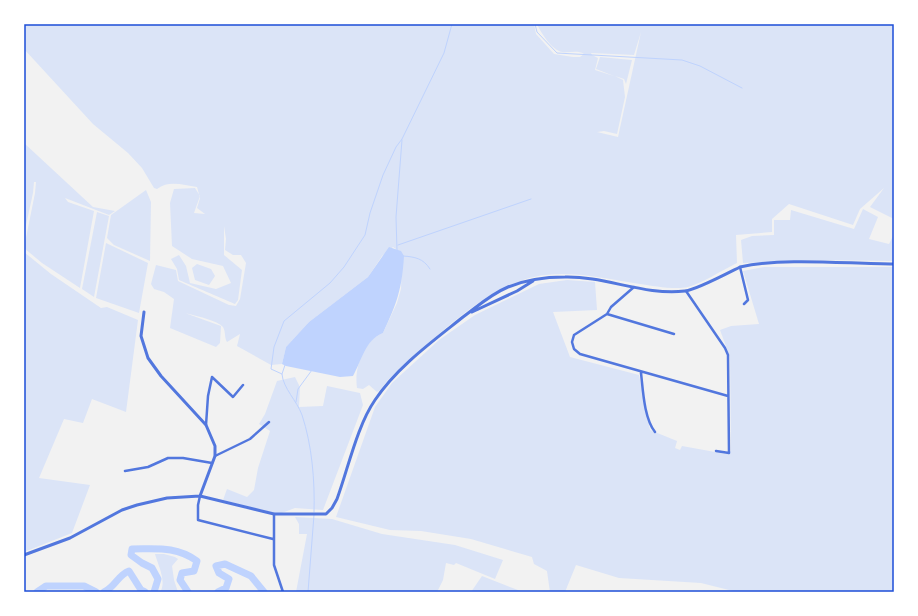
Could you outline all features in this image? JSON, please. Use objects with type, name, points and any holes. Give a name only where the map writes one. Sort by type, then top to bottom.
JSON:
[{"type":"street","points":[[24,554],[70,538],[122,510],[167,498],[200,496],[274,514],[326,514],[338,499],[360,431],[374,400],[390,382],[428,346],[490,296],[510,286],[536,279],[566,277],[606,281],[634,287],[668,291],[686,291],[740,267],[781,263],[894,264]]},
{"type":"street","points":[[740,267],[748,300],[744,304]]},
{"type":"street","points":[[468,314],[517,291],[536,279]]},
{"type":"street","points":[[634,287],[611,307],[607,314],[574,335],[572,342],[574,349],[580,354],[641,373],[728,396]]},
{"type":"street","points":[[686,291],[725,348],[728,355],[730,453],[716,451]]},
{"type":"street","points":[[144,312],[140,336],[148,358],[161,376],[206,425],[215,446],[215,456],[200,496],[198,505],[198,520],[273,539]]},
{"type":"street","points":[[607,314],[674,334]]},
{"type":"street","points":[[641,373],[648,413],[652,428],[655,432]]},
{"type":"street","points":[[206,425],[208,396],[212,377],[233,396],[242,385]]},
{"type":"street","points":[[215,456],[250,439],[268,422]]},
{"type":"street","points":[[125,472],[148,467],[168,458],[183,458],[212,463]]},
{"type":"street","points":[[274,514],[274,566],[283,592]]},
{"type":"shaded area","points":[[24,24],[534,24],[536,34],[554,54],[580,57],[584,54],[577,52],[562,52],[554,48],[544,36],[537,24],[894,24],[894,219],[870,207],[884,188],[860,209],[853,225],[789,204],[772,219],[772,232],[736,235],[737,263],[694,285],[683,288],[651,286],[574,274],[547,275],[514,283],[476,305],[456,320],[388,380],[377,392],[369,385],[363,389],[357,388],[357,372],[361,356],[365,349],[370,342],[383,333],[397,303],[401,289],[402,253],[393,247],[382,256],[368,277],[309,322],[286,347],[282,364],[271,365],[237,346],[240,334],[227,342],[223,327],[206,318],[185,313],[221,326],[220,343],[216,347],[170,328],[174,299],[164,292],[154,289],[151,284],[156,265],[176,270],[178,281],[229,305],[236,306],[240,299],[246,263],[241,255],[233,255],[225,250],[226,239],[224,226],[224,255],[242,270],[238,300],[235,304],[179,280],[177,269],[171,259],[179,255],[186,266],[190,283],[216,289],[231,283],[223,266],[192,259],[172,246],[170,203],[174,189],[195,188],[199,194],[197,187],[171,184],[157,189],[154,188],[142,168],[128,153],[93,124],[24,49]],"holes":[[[641,32],[618,137],[597,132],[604,131],[617,134],[625,97],[623,80],[615,76],[624,79],[626,84],[632,60],[600,57],[596,69],[614,76],[595,70],[598,58],[591,53],[634,55]],[[200,198],[197,208],[205,214],[194,213]]]},
{"type":"shaded area","points":[[24,143],[93,207],[115,211],[109,215],[65,198],[68,202],[94,211],[80,288],[42,263],[24,248],[36,182],[34,182],[24,234]]},
{"type":"shaded area","points":[[146,190],[151,202],[150,261],[114,245],[107,238],[111,215]]},
{"type":"shaded area","points":[[863,209],[878,217],[869,239],[889,244],[894,234],[894,261],[817,260],[743,263],[741,240],[752,236],[774,235],[774,220],[790,220],[791,210],[854,229]]},
{"type":"shaded area","points":[[97,212],[109,216],[94,297],[82,289]]},
{"type":"shaded area","points":[[106,243],[148,263],[139,313],[96,298]]},
{"type":"shaded area","points":[[24,252],[51,274],[101,308],[107,307],[138,320],[126,412],[92,399],[83,423],[64,419],[39,478],[90,485],[72,533],[24,552]]},
{"type":"shaded area","points":[[197,264],[211,269],[215,276],[209,285],[195,280],[192,268]]},
{"type":"shaded area","points":[[764,267],[894,267],[894,592],[737,592],[701,583],[619,578],[576,565],[565,592],[550,592],[547,571],[534,564],[532,557],[471,539],[421,531],[390,530],[336,517],[375,407],[392,383],[439,340],[475,315],[539,284],[567,280],[595,282],[597,310],[553,312],[570,357],[639,375],[650,430],[677,441],[675,448],[680,450],[682,446],[726,454],[731,451],[730,357],[720,330],[731,326],[759,324],[743,271]]},
{"type":"shaded area","points":[[295,377],[300,387],[299,407],[323,406],[327,386],[360,393],[363,405],[323,510],[295,508],[279,514],[223,500],[227,489],[247,497],[254,490],[258,468],[270,431],[259,424],[265,414],[277,381]]},
{"type":"shaded area","points":[[295,517],[332,519],[382,534],[455,545],[503,560],[495,579],[456,563],[454,565],[446,563],[443,580],[437,592],[296,592],[307,534],[299,534],[299,524]]},
{"type":"shaded area","points":[[155,554],[164,554],[178,559],[172,566],[178,592],[160,592],[163,583]]},
{"type":"shaded area","points":[[482,576],[523,592],[471,592]]},
{"type":"water","points":[[389,247],[401,251],[404,256],[402,278],[398,296],[383,333],[372,340],[368,345],[353,376],[340,377],[282,364],[286,347],[309,322],[368,277]]},
{"type":"waterway","points":[[314,512],[312,463],[308,438],[300,410],[287,389],[282,374],[271,369],[274,347],[284,321],[330,283],[344,267],[365,235],[370,213],[383,175],[444,53],[452,24]]},
{"type":"waterway","points":[[535,24],[537,32],[557,53],[682,60],[700,66],[742,88]]},
{"type":"waterway","points":[[397,250],[396,217],[402,140]]},
{"type":"waterway","points":[[398,245],[531,199]]},
{"type":"waterway","points":[[403,256],[422,260],[430,269]]},
{"type":"waterway","points":[[282,374],[285,365]]},
{"type":"waterway","points":[[296,402],[298,389],[312,370]]},
{"type":"waterway","points":[[308,592],[314,515]]},
{"type":"waterway","points":[[154,592],[158,579],[152,568],[131,555],[132,549],[166,549],[182,553],[197,561],[194,571],[182,573],[180,580],[188,592]]},
{"type":"waterway","points":[[218,592],[226,588],[229,579],[219,573],[216,566],[225,564],[251,576],[264,592]]},
{"type":"waterway","points":[[104,592],[108,590],[122,575],[129,571],[141,590],[145,592]]},
{"type":"waterway","points":[[37,592],[46,586],[84,586],[96,592]]}]
